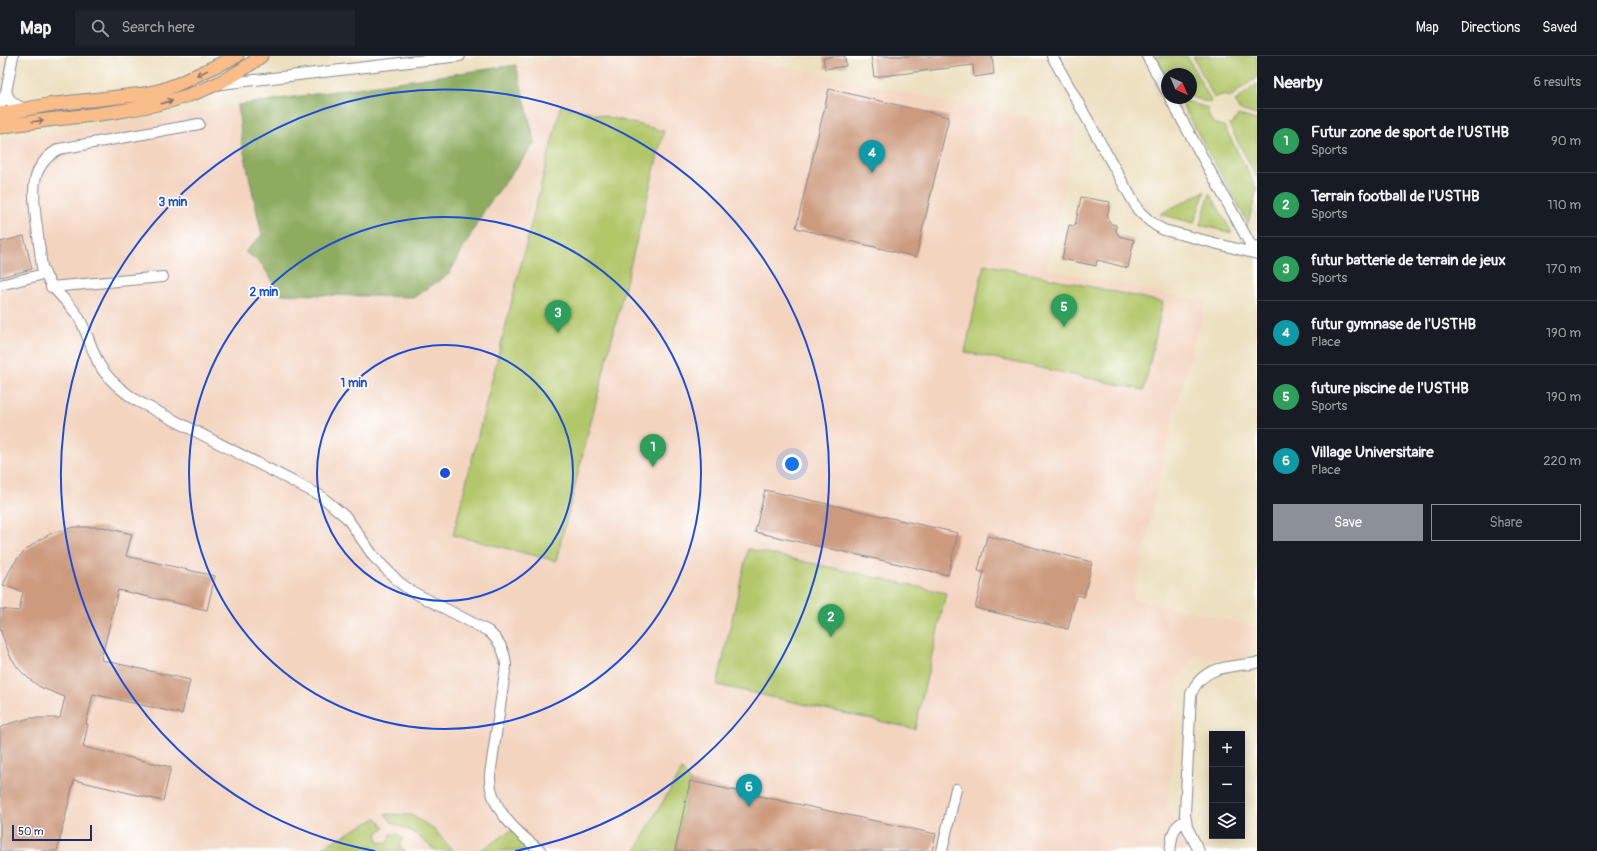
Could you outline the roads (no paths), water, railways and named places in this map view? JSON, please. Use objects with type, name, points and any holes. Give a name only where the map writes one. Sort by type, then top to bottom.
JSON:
[{"type":"main road","points":[[0,114],[25,109],[144,94],[162,90],[237,56]]},
{"type":"main road","points":[[0,127],[32,121],[144,108],[180,98],[215,84],[243,69],[261,56]]},
{"type":"lane","points":[[0,107],[6,92],[13,56]]},
{"type":"lane","points":[[215,84],[460,56]]},
{"type":"lane","points":[[1052,56],[1138,210],[1146,219],[1155,226],[1164,230],[1256,251]]},
{"type":"lane","points":[[1147,56],[1161,81]]},
{"type":"lane","points":[[6,92],[11,102],[25,109]]},
{"type":"lane","points":[[1173,104],[1256,251]]},
{"type":"lane","points":[[199,124],[59,149],[47,157],[39,168],[33,188],[44,274],[52,287],[78,316],[100,365],[108,376],[127,394],[321,496],[347,518],[374,557],[398,582],[411,591],[493,636],[501,646],[506,665],[490,775],[490,788],[498,806],[514,828],[541,851]]},
{"type":"lane","points":[[0,284],[44,274]]},
{"type":"lane","points":[[52,287],[163,277]]},
{"type":"lane","points":[[1200,851],[1185,821],[1189,701],[1194,688],[1202,677],[1215,670],[1257,663]]},
{"type":"lane","points":[[942,851],[956,790]]},
{"type":"lane","points":[[1170,851],[1175,828],[1180,823],[1185,821]]},
{"type":"place","name":"futur gymnase de l'USTHB","points":[[872,173]]},
{"type":"place","name":"future piscine de l'USTHB","points":[[1064,327]]},
{"type":"place","name":"futur batterie de terrain de jeux","points":[[558,333]]},
{"type":"place","name":"Futur zone de sport de l'USTHB","points":[[653,467]]},
{"type":"place","name":"Terrain football de l'USTHB","points":[[831,637]]},
{"type":"place","name":"Village Universitaire","points":[[749,807]]}]
